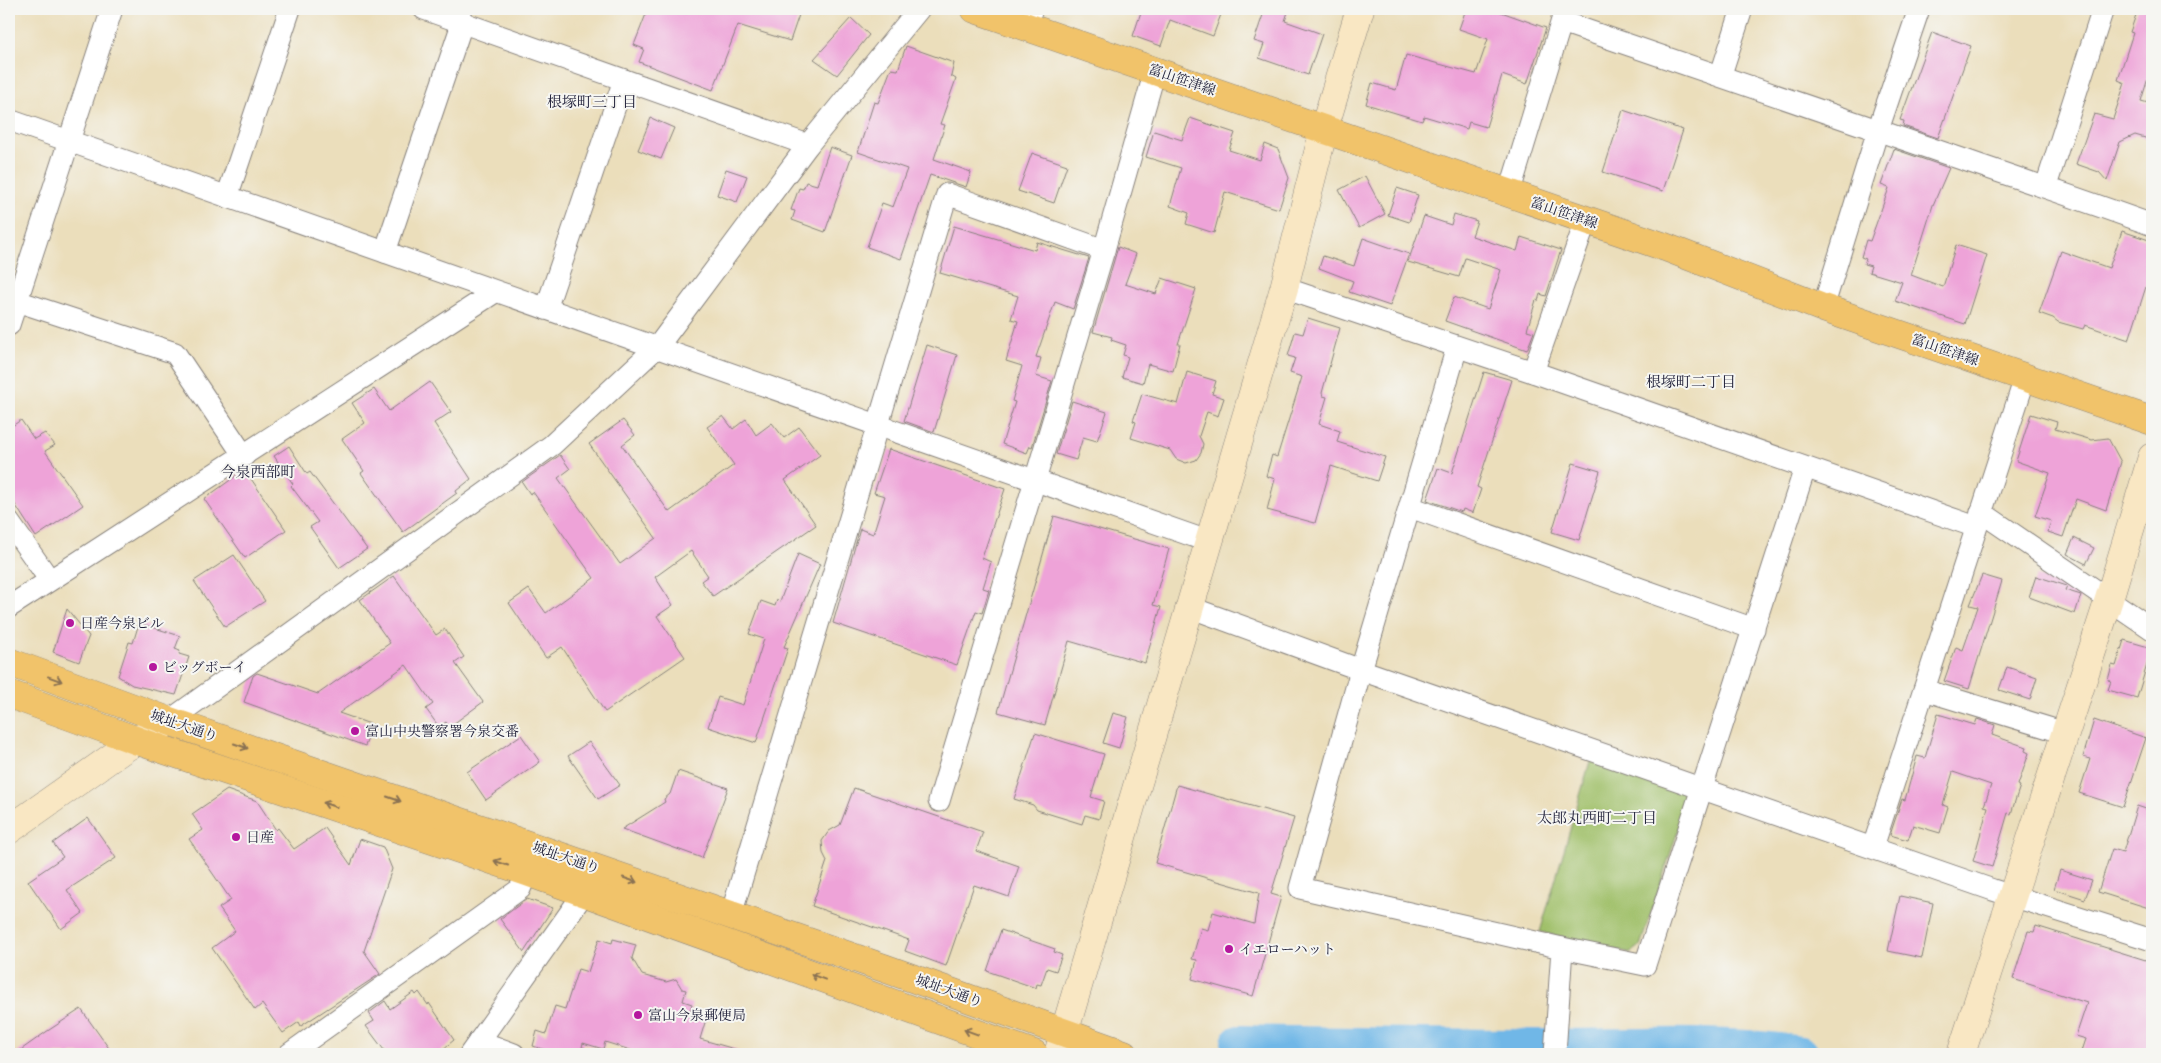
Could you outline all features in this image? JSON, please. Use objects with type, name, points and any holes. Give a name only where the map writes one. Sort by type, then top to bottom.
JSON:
[{"type":"main road","name":"富山笹津線","points":[[975,9],[1028,17],[1155,71],[1665,247],[1823,308],[2152,421]]},
{"type":"main road","name":"城址大通り","points":[[9,662],[169,721],[730,915],[1061,1043],[1124,1054]]},
{"type":"main road","name":"城址大通り","points":[[9,694],[138,741],[528,872],[1034,1054]]},
{"type":"street","points":[[9,325],[112,9]]},
{"type":"street","points":[[227,197],[290,9]]},
{"type":"street","points":[[424,9],[808,145]]},
{"type":"street","points":[[9,830],[169,721],[552,445],[658,346],[808,145],[920,9]]},
{"type":"street","points":[[1061,1043],[1192,608],[1284,288],[1324,129],[1360,9]]},
{"type":"street","points":[[1721,74],[1742,9]]},
{"type":"street","points":[[1823,308],[1878,130],[1920,9]]},
{"type":"street","points":[[2046,186],[2103,9]]},
{"type":"street","points":[[1509,194],[1564,16],[1878,130],[2046,186],[2152,225]]},
{"type":"street","points":[[385,252],[463,22]]},
{"type":"street","points":[[939,801],[1104,250],[1155,71]]},
{"type":"street","points":[[546,309],[624,80]]},
{"type":"street","points":[[9,120],[495,292],[658,346],[1210,542]]},
{"type":"street","points":[[730,915],[947,194],[1104,250]]},
{"type":"street","points":[[1533,372],[1586,220]]},
{"type":"street","points":[[1284,288],[1533,372],[1805,468],[1978,519],[2109,599],[2152,629]]},
{"type":"street","points":[[9,607],[495,292]]},
{"type":"street","points":[[17,300],[175,353],[244,456]]},
{"type":"street","points":[[1457,347],[1361,670],[1300,888],[1645,965],[1805,468]]},
{"type":"street","points":[[1873,847],[2025,378]]},
{"type":"street","points":[[1961,1054],[2109,599],[2152,456]]},
{"type":"street","points":[[1410,508],[1754,629]]},
{"type":"street","points":[[9,522],[50,579]]},
{"type":"street","points":[[1192,608],[1361,670],[2012,897],[2152,940]]},
{"type":"street","points":[[1924,690],[2065,733]]},
{"type":"street","points":[[289,1054],[520,889],[528,872]]},
{"type":"street","points":[[514,1054],[474,1048],[584,893]]},
{"type":"street","points":[[1555,1054],[1562,948]]},
{"type":"green space","points":[[1591,758],[1683,790],[1688,800],[1640,946],[1631,953],[1540,932]]},
{"type":"building","points":[[648,9],[801,9],[790,41],[738,25],[713,90],[639,62],[644,49],[634,45]]},
{"type":"building","points":[[1142,9],[1223,9],[1213,36],[1170,20],[1161,46],[1133,36]]},
{"type":"building","points":[[1265,9],[1289,9],[1285,21],[1322,34],[1308,75],[1259,58],[1264,44],[1254,41]]},
{"type":"building","points":[[1466,9],[1493,9],[1546,28],[1527,84],[1502,75],[1486,127],[1469,122],[1467,129],[1424,116],[1422,121],[1366,104],[1372,83],[1396,90],[1406,55],[1476,74],[1488,39],[1459,29]]},
{"type":"building","points":[[2138,9],[2152,9],[2152,65],[2141,101],[2152,104],[2152,140],[2135,135],[2120,142],[2107,181],[2099,172],[2076,164],[2094,114],[2113,119],[2125,83],[2118,80],[2133,33],[2130,32]]},
{"type":"building","points":[[851,18],[869,35],[837,75],[814,59]]},
{"type":"building","points":[[1932,32],[1971,46],[1938,138],[1903,126],[1904,121],[1900,120]]},
{"type":"building","points":[[906,46],[954,63],[951,76],[956,79],[940,124],[945,125],[934,159],[971,172],[966,187],[930,175],[901,259],[867,247],[882,203],[893,207],[907,169],[858,152],[874,102],[878,103],[891,69],[898,70]]},
{"type":"building","points":[[1623,110],[1683,130],[1663,191],[1603,172]]},
{"type":"building","points":[[651,118],[674,128],[661,159],[638,150]]},
{"type":"building","points":[[1190,118],[1235,133],[1229,150],[1260,160],[1265,144],[1278,149],[1289,178],[1279,209],[1225,192],[1214,233],[1186,224],[1189,213],[1170,206],[1181,168],[1146,157],[1154,131],[1182,140]]},
{"type":"building","points":[[830,147],[852,155],[825,232],[792,220],[795,211],[791,210],[799,188],[803,189],[806,182],[817,185]]},
{"type":"building","points":[[1894,149],[1949,168],[1933,205],[1911,275],[1943,287],[1956,245],[1987,255],[1965,324],[1895,301],[1902,282],[1869,272],[1871,266],[1864,264],[1866,259],[1861,257],[1866,240],[1870,241],[1889,188],[1881,185]]},
{"type":"building","points":[[1032,153],[1067,165],[1054,203],[1018,191]]},
{"type":"building","points":[[726,169],[747,176],[737,202],[717,195]]},
{"type":"building","points":[[1365,176],[1385,214],[1359,228],[1339,190]]},
{"type":"building","points":[[1397,188],[1418,195],[1409,222],[1388,215]]},
{"type":"building","points":[[1454,214],[1477,221],[1472,236],[1517,251],[1521,237],[1561,250],[1546,296],[1540,294],[1538,301],[1536,300],[1527,330],[1534,332],[1527,350],[1445,321],[1454,297],[1488,309],[1501,270],[1465,258],[1459,277],[1408,262],[1424,216],[1451,225]]},
{"type":"building","points":[[954,226],[1035,250],[1037,242],[1089,258],[1073,309],[1055,302],[1036,357],[1041,358],[1036,376],[1052,381],[1032,447],[1030,446],[1027,453],[1002,444],[1015,402],[1012,401],[1022,366],[1006,361],[1018,321],[1011,319],[1018,296],[940,273]]},
{"type":"building","points":[[2122,231],[2152,241],[2152,268],[2129,340],[2085,325],[2083,329],[2058,322],[2039,313],[2061,251],[2109,268]]},
{"type":"building","points":[[1363,238],[1409,254],[1390,306],[1349,292],[1353,281],[1319,268],[1323,256],[1354,266]]},
{"type":"building","points":[[1118,247],[1136,254],[1125,284],[1156,294],[1162,278],[1196,289],[1178,344],[1180,344],[1173,371],[1148,364],[1143,383],[1122,377],[1128,357],[1123,355],[1126,345],[1111,340],[1112,337],[1093,332]]},
{"type":"building","points":[[1308,318],[1340,328],[1322,393],[1323,396],[1327,397],[1319,424],[1340,431],[1337,442],[1385,457],[1377,481],[1331,466],[1315,523],[1267,510],[1275,479],[1266,476],[1272,455],[1277,457],[1302,377],[1290,373],[1295,358],[1288,356],[1295,332],[1303,334]]},
{"type":"building","points":[[927,345],[957,355],[934,432],[904,421]]},
{"type":"building","points":[[1187,372],[1216,381],[1212,394],[1224,398],[1218,416],[1207,412],[1199,436],[1203,444],[1201,453],[1196,460],[1186,463],[1176,459],[1170,450],[1131,438],[1136,422],[1133,421],[1142,394],[1178,404]]},
{"type":"building","points":[[1484,372],[1512,380],[1477,487],[1481,489],[1473,513],[1463,509],[1462,512],[1427,500],[1438,468],[1452,473]]},
{"type":"building","points":[[430,382],[451,412],[434,423],[471,479],[456,491],[457,493],[403,532],[361,473],[364,471],[342,439],[365,423],[352,403],[374,389],[389,411]]},
{"type":"building","points":[[1072,401],[1107,412],[1097,441],[1083,437],[1076,460],[1056,454]]},
{"type":"building","points":[[2031,414],[2057,422],[2055,429],[2092,440],[2108,438],[2121,462],[2106,510],[2076,499],[2063,537],[2048,532],[2051,521],[2035,516],[2050,473],[2016,461]]},
{"type":"building","points":[[723,416],[733,429],[746,419],[756,435],[772,423],[784,438],[799,427],[820,455],[785,480],[816,525],[713,596],[701,581],[708,576],[691,551],[655,577],[673,605],[657,616],[685,657],[605,712],[562,647],[546,658],[509,603],[529,589],[546,613],[594,578],[533,492],[530,494],[522,482],[560,455],[570,469],[558,478],[620,564],[656,538],[589,444],[623,420],[635,435],[622,445],[669,512],[734,465],[707,427]]},
{"type":"building","points":[[21,420],[34,439],[45,433],[55,445],[45,451],[83,505],[36,537],[9,495],[9,428]]},
{"type":"building","points":[[289,446],[307,474],[310,472],[367,549],[339,568],[310,527],[318,522],[291,486],[293,484],[274,456]]},
{"type":"building","points":[[889,449],[1005,489],[982,558],[991,562],[983,588],[989,590],[982,613],[976,611],[957,665],[833,623],[860,529],[873,534],[885,496],[874,493]]},
{"type":"building","points":[[1573,463],[1600,471],[1579,540],[1552,532]]},
{"type":"building","points":[[240,473],[247,473],[286,530],[245,558],[204,499]]},
{"type":"building","points":[[1054,516],[1169,549],[1153,605],[1161,607],[1145,663],[1069,641],[1045,725],[998,712]]},
{"type":"building","points":[[2074,538],[2094,548],[2086,564],[2067,554]]},
{"type":"building","points":[[798,554],[820,564],[784,647],[788,648],[756,743],[708,727],[718,697],[743,705],[764,639],[749,634],[761,601],[775,606],[777,600],[780,601]]},
{"type":"building","points":[[234,555],[265,601],[225,627],[194,581]]},
{"type":"building","points":[[1982,575],[2002,581],[1969,689],[1944,681],[1956,647],[1963,650],[1978,607],[1970,605]]},
{"type":"building","points":[[394,576],[436,635],[445,629],[464,657],[455,663],[483,702],[449,727],[446,722],[439,727],[426,709],[433,704],[406,665],[339,713],[373,725],[365,746],[244,702],[253,676],[257,673],[318,694],[390,643],[360,600]]},
{"type":"building","points":[[2036,576],[2067,586],[2065,590],[2081,595],[2075,614],[2029,597]]},
{"type":"building","name":"日産今泉ビル","points":[[67,609],[89,636],[79,662],[53,652]]},
{"type":"building","name":"ビッグボーイ","points":[[139,623],[180,636],[175,649],[180,651],[179,654],[189,657],[176,695],[132,685],[118,676],[129,642],[133,643]]},
{"type":"building","points":[[2124,640],[2152,648],[2137,698],[2108,690],[2111,681],[2108,680],[2112,665],[2116,666]]},
{"type":"building","points":[[2007,667],[2037,677],[2030,700],[1999,690]]},
{"type":"building","points":[[1113,713],[1128,717],[1119,748],[1103,743]]},
{"type":"building","points":[[1938,714],[1975,725],[1977,719],[1995,725],[1992,735],[2026,747],[2025,751],[2029,753],[2011,814],[2008,813],[1992,867],[1973,861],[1988,807],[1984,806],[1991,785],[1953,772],[1943,805],[1948,807],[1940,833],[1913,825],[1908,840],[1890,835],[1902,799],[1905,800],[1917,756],[1925,758]]},
{"type":"building","points":[[2094,720],[2146,738],[2123,807],[2079,793],[2090,759],[2083,757]]},
{"type":"building","points":[[1035,733],[1104,754],[1091,797],[1104,801],[1099,819],[1085,815],[1082,824],[1037,810],[1033,805],[1014,799]]},
{"type":"building","points":[[521,735],[540,762],[486,800],[467,772]]},
{"type":"building","points":[[589,742],[620,785],[598,799],[568,756]]},
{"type":"building","points":[[678,771],[728,788],[702,858],[622,829],[665,802],[664,799],[670,794]]},
{"type":"building","points":[[1177,785],[1294,818],[1271,894],[1281,897],[1253,996],[1192,979],[1197,960],[1192,959],[1201,928],[1208,930],[1213,912],[1254,924],[1259,893],[1155,863]]},
{"type":"building","points":[[854,788],[983,832],[976,851],[1019,866],[1009,897],[974,885],[946,966],[905,951],[909,940],[812,906],[827,861],[823,853],[822,841],[829,831],[840,825]]},
{"type":"building","points":[[227,790],[257,801],[276,830],[278,828],[294,849],[325,828],[351,865],[360,839],[383,847],[392,869],[364,951],[380,974],[301,1026],[299,1022],[283,1033],[262,1004],[255,1010],[212,948],[235,931],[219,908],[231,900],[189,839],[203,830],[192,814]]},
{"type":"building","points":[[2137,806],[2152,811],[2152,909],[2098,892],[2112,849],[2123,852]]},
{"type":"building","points":[[88,818],[116,858],[67,890],[83,913],[61,929],[28,881],[63,857],[53,843]]},
{"type":"building","points":[[2060,870],[2092,880],[2085,899],[2054,889]]},
{"type":"building","points":[[1900,896],[1933,903],[1922,958],[1888,951]]},
{"type":"building","points":[[527,899],[553,908],[524,952],[500,919]]},
{"type":"building","points":[[2036,926],[2152,962],[2152,1054],[2081,1054],[2086,1039],[2076,1036],[2087,1003],[2013,979],[2028,931],[2034,932]]},
{"type":"building","points":[[1001,930],[1055,949],[1054,952],[1062,955],[1056,971],[1047,968],[1041,985],[1037,984],[1036,988],[987,971]]},
{"type":"building","points":[[599,939],[612,943],[613,939],[636,945],[632,958],[642,975],[666,982],[676,979],[682,989],[686,990],[683,1001],[692,1004],[690,1011],[707,1016],[700,1039],[738,1050],[738,1054],[643,1054],[605,1042],[603,1049],[583,1043],[582,1047],[587,1049],[585,1054],[558,1054],[533,1046],[537,1031],[546,1034],[555,1006],[565,1009],[578,969],[588,972]]},
{"type":"building","points":[[414,992],[416,995],[419,992],[428,1005],[429,1003],[454,1040],[437,1054],[387,1054],[366,1026],[374,1021],[369,1013],[385,1001],[390,1009]]},
{"type":"building","points":[[81,1009],[113,1054],[15,1054],[46,1032]]},
{"type":"waterway","points":[[1239,1043],[1510,1047],[1707,1046],[1738,1047],[1801,1054]]},
{"type":"place","name":"日産今泉ビル","points":[[70,623]]},
{"type":"place","name":"ビッグボーイ","points":[[153,667]]},
{"type":"place","name":"富山中央警察署今泉交番","points":[[355,731]]},
{"type":"place","name":"日産","points":[[236,837]]},
{"type":"place","name":"イエローハット","points":[[1229,949]]},
{"type":"place","name":"富山今泉郵便局","points":[[638,1015]]},
{"type":"district","name":"根塚町三丁目","points":[[592,102]]},
{"type":"district","name":"根塚町二丁目","points":[[1691,382]]},
{"type":"district","name":"今泉西部町","points":[[258,472]]},
{"type":"district","name":"太郎丸西町二丁目","points":[[1597,818]]}]
